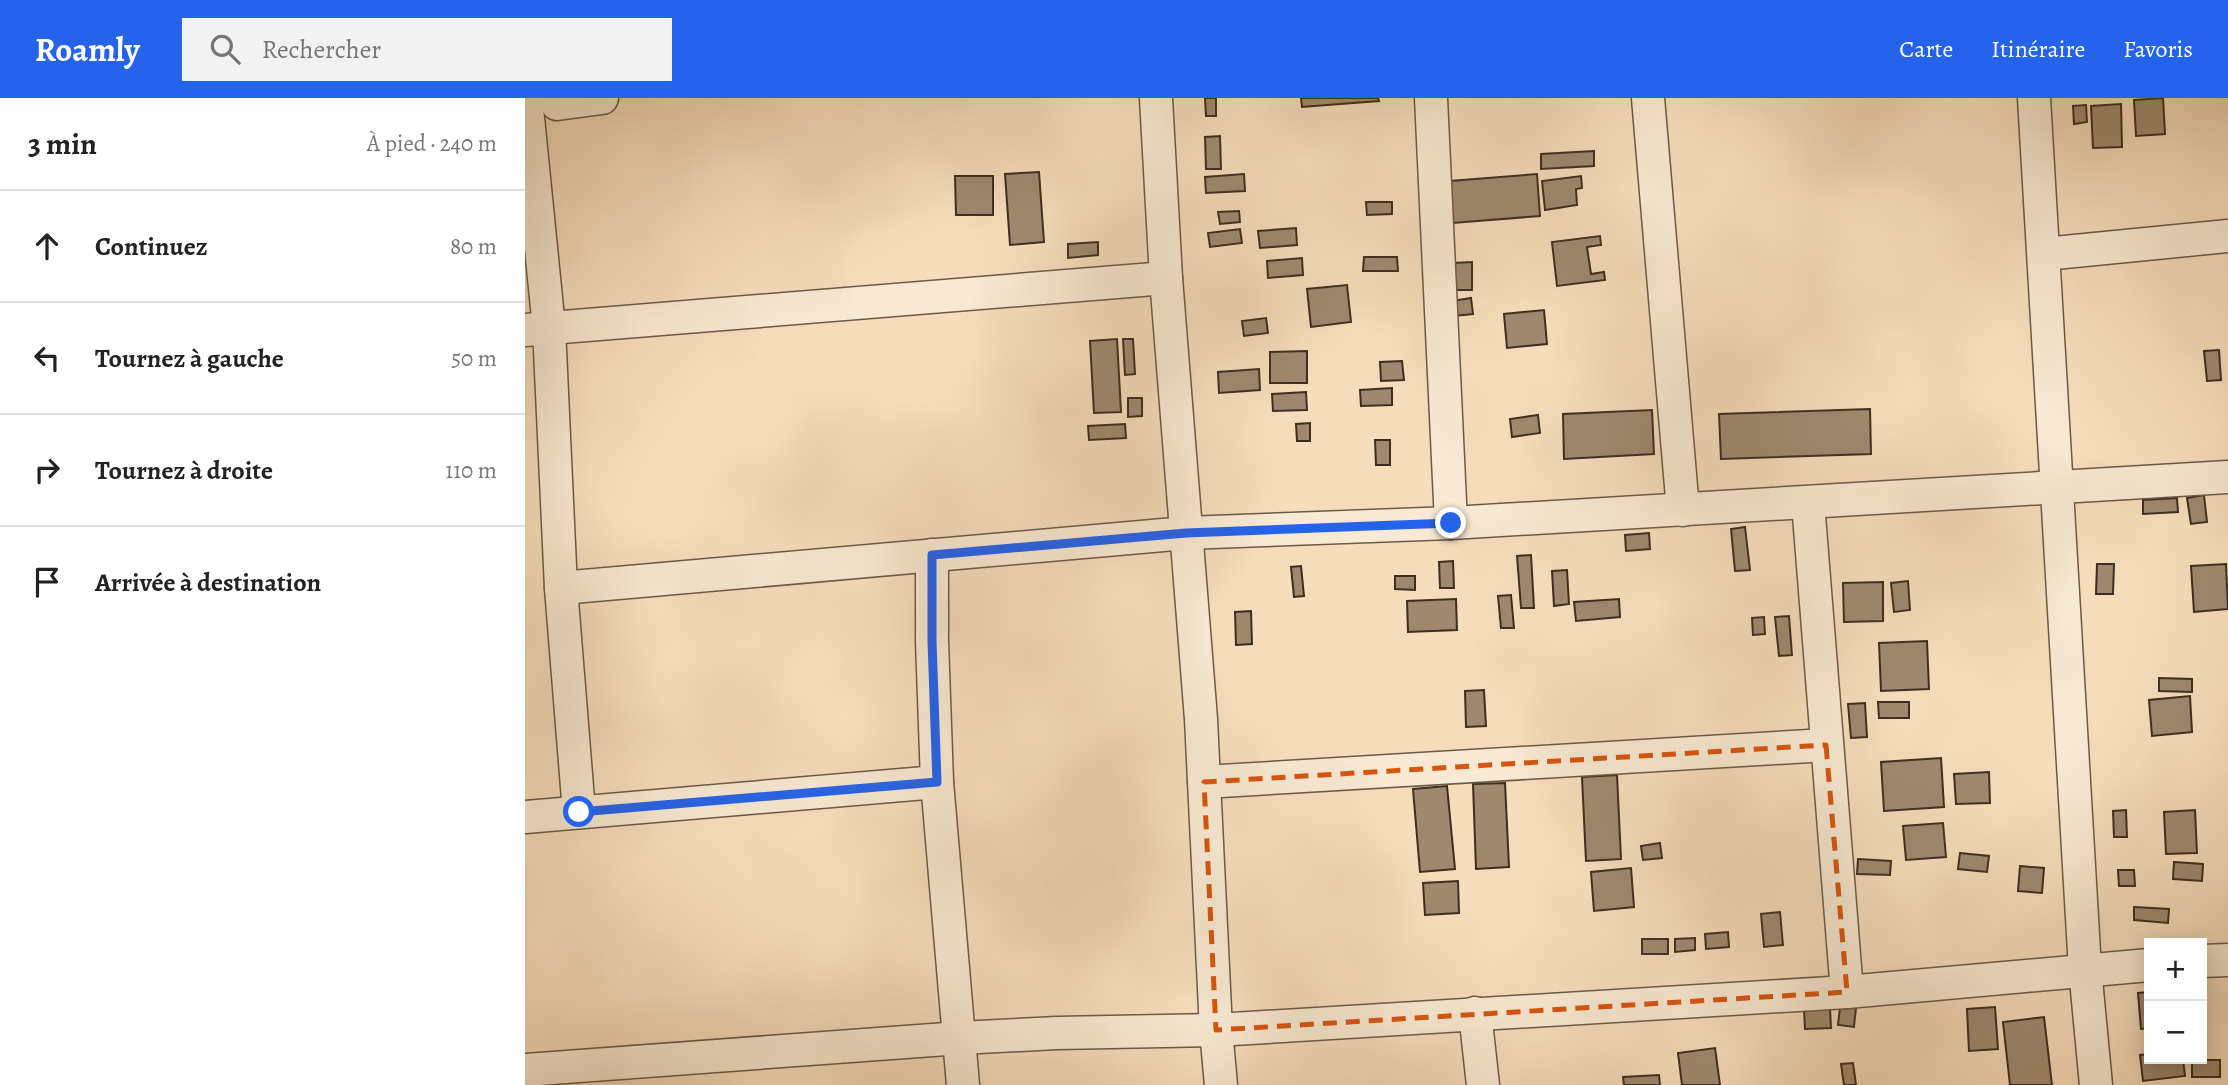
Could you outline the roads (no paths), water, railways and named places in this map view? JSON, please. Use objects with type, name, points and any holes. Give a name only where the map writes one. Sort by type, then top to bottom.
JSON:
[{"type":"street","points":[[526,98],[537,329],[579,812]]},
{"type":"street","points":[[557,104],[602,98]]},
{"type":"street","points":[[1156,98],[1221,1085]]},
{"type":"street","points":[[1431,98],[1451,523]]},
{"type":"street","points":[[1648,98],[1683,510]]},
{"type":"street","points":[[2034,98],[2085,970],[2097,1085]]},
{"type":"street","points":[[2044,254],[2228,236]]},
{"type":"street","points":[[537,329],[1166,278]]},
{"type":"street","points":[[561,587],[1186,533],[1451,523],[2228,477]]},
{"type":"street","points":[[1808,503],[1847,992]]},
{"type":"street","points":[[932,555],[937,782],[963,1085]]},
{"type":"street","points":[[1203,782],[1826,745]]},
{"type":"street","points":[[525,817],[937,782]]},
{"type":"street","points":[[2207,961],[2228,960]]},
{"type":"street","points":[[525,1070],[960,1038],[1216,1030],[1847,992],[2144,965]]},
{"type":"street","points":[[1475,1013],[1483,1085]]}]
